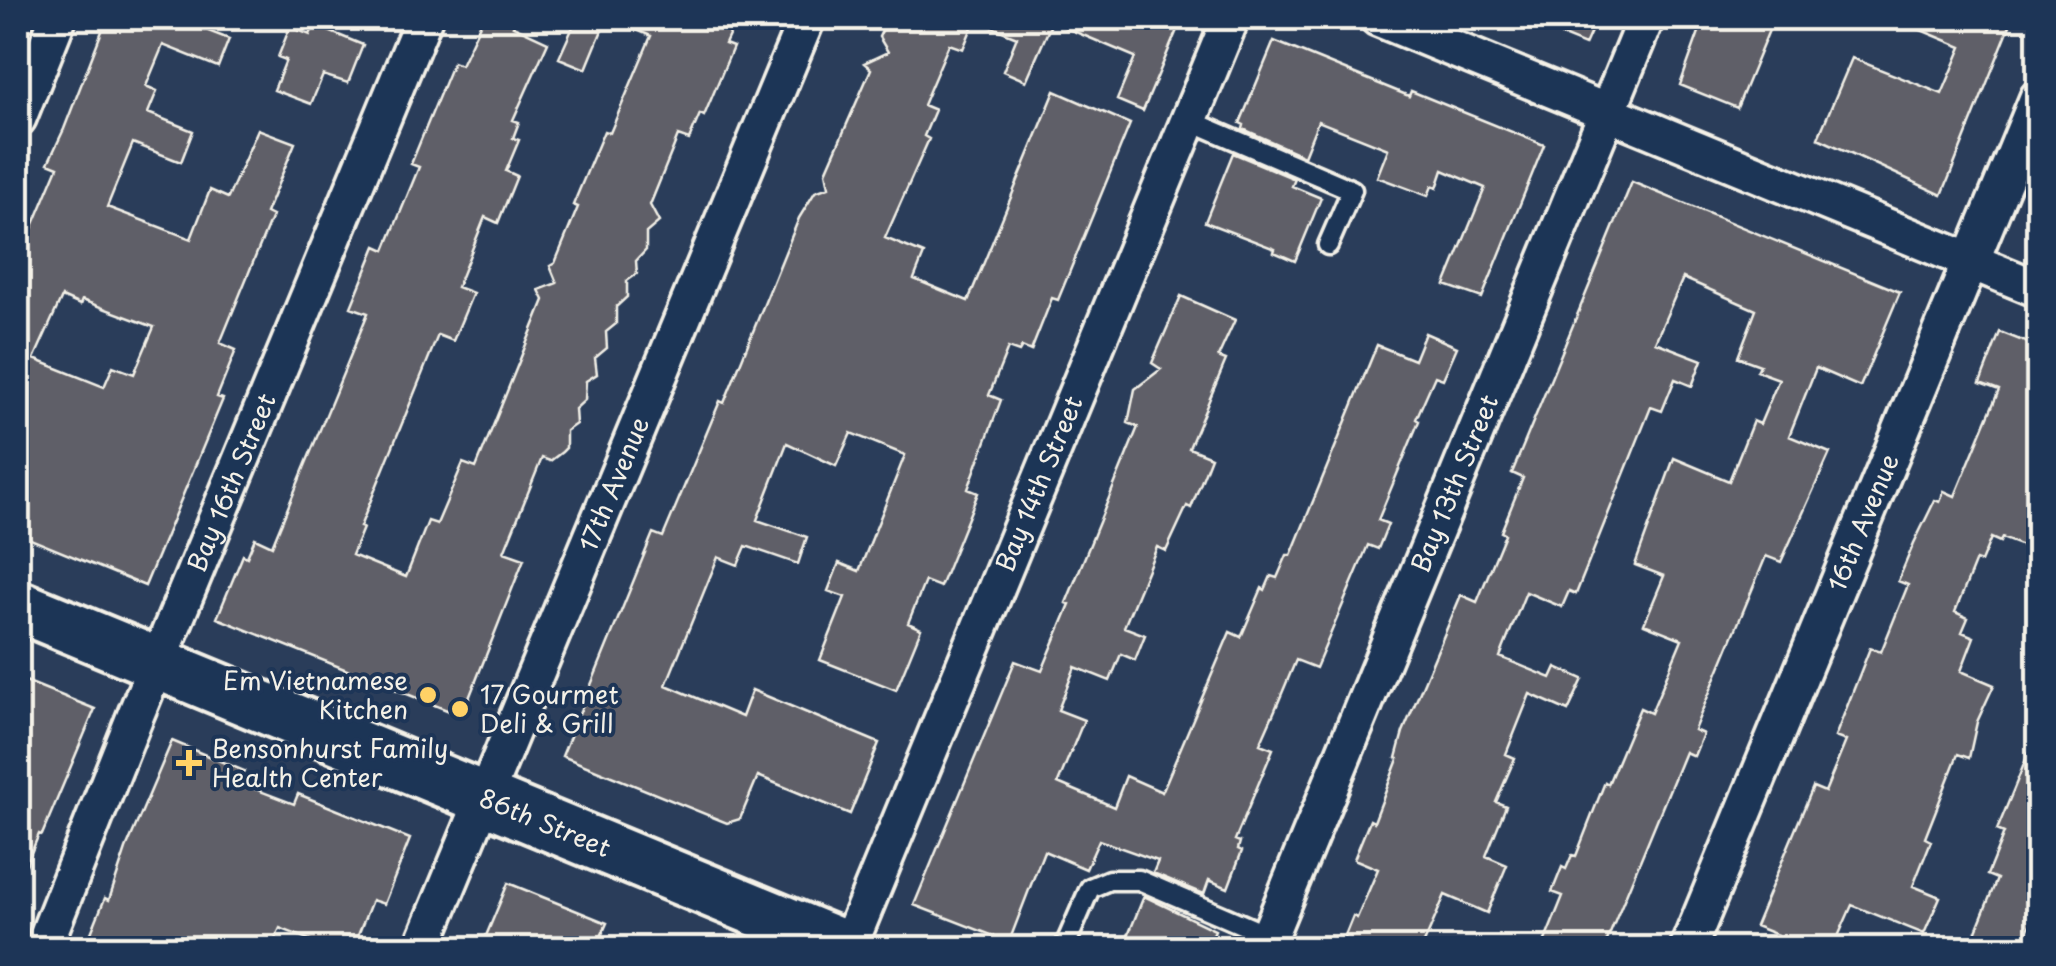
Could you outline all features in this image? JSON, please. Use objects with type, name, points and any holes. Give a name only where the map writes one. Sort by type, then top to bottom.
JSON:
[{"type":"main road","name":"86th Street","points":[[18,606],[848,948]]},
{"type":"street","points":[[18,118],[58,18]]},
{"type":"street","name":"Bay 16th Street","points":[[43,948],[424,18]]},
{"type":"street","name":"17th Avenue","points":[[422,948],[807,18]]},
{"type":"street","name":"Bay 14th Street","points":[[848,948],[1231,18]]},
{"type":"street","points":[[1378,18],[2038,289]]},
{"type":"street","name":"Bay 13th Street","points":[[1267,942],[1646,18]]},
{"type":"street","name":"16th Avenue","points":[[1688,948],[2038,98]]},
{"type":"lane","points":[[1190,120],[1352,190],[1328,246]]},
{"type":"lane","points":[[1064,948],[1090,888],[1108,880],[1139,880],[1267,942]]},
{"type":"building","points":[[107,18],[175,18],[229,39],[218,67],[163,45],[146,86],[157,91],[148,113],[193,131],[181,162],[133,143],[107,207],[191,239],[210,190],[228,198],[258,129],[295,143],[266,213],[272,216],[220,343],[236,350],[217,397],[223,399],[145,586],[18,534],[18,262],[58,167],[48,163]],"holes":[[[62,297],[80,305],[82,300],[154,327],[134,374],[113,366],[104,387],[34,359]]]},
{"type":"building","points":[[483,18],[518,18],[513,26],[548,42],[513,120],[519,122],[513,138],[519,140],[506,171],[517,176],[498,223],[485,217],[457,287],[473,293],[453,341],[438,335],[352,555],[406,577],[428,521],[437,524],[463,463],[476,468],[544,300],[539,290],[557,283],[550,266],[555,263],[578,207],[573,205],[604,131],[610,133],[651,36],[608,18],[737,18],[725,44],[733,47],[704,116],[700,114],[689,140],[678,136],[650,205],[659,222],[646,233],[646,250],[636,261],[637,274],[627,281],[627,297],[616,307],[616,324],[606,332],[607,348],[595,358],[597,374],[586,381],[585,400],[575,409],[576,424],[566,431],[566,448],[550,461],[542,458],[504,552],[524,559],[462,716],[217,618],[243,555],[247,557],[255,538],[272,546],[368,313],[351,307],[376,246],[385,250],[419,167],[411,164],[453,62],[461,65]]},
{"type":"building","points":[[577,18],[607,18],[586,69],[559,58]]},
{"type":"building","points":[[888,18],[1182,18],[1143,111],[1117,100],[1135,57],[1052,22],[1026,81],[1003,71],[1017,37],[975,20],[963,49],[949,44],[923,105],[935,110],[924,136],[929,139],[885,238],[924,254],[914,279],[968,301],[1055,91],[1130,124],[1058,300],[1052,298],[1031,351],[1008,348],[989,395],[1001,400],[968,489],[978,493],[940,587],[925,581],[908,623],[921,629],[896,690],[820,660],[845,597],[828,591],[839,563],[859,571],[905,455],[851,433],[836,466],[787,443],[757,520],[807,537],[798,564],[746,546],[738,565],[718,557],[666,685],[742,717],[752,690],[879,743],[850,814],[758,776],[740,819],[727,823],[562,756],[653,533],[663,537],[720,401],[724,403],[799,218],[815,192],[829,187],[826,172],[871,69],[864,63],[888,52],[879,37]]},
{"type":"building","points":[[1519,18],[1597,18],[1585,45]]},
{"type":"building","points":[[1704,18],[1774,18],[1737,108],[1680,85]]},
{"type":"building","points":[[1892,18],[2013,18],[1942,195],[1818,138],[1852,58],[1942,94],[1962,47]]},
{"type":"building","points":[[314,25],[363,45],[348,83],[323,75],[311,104],[274,90],[286,60],[278,57],[290,27],[310,35]]},
{"type":"building","points":[[1274,41],[1544,145],[1482,298],[1445,285],[1485,188],[1443,170],[1437,188],[1432,186],[1428,196],[1377,177],[1388,149],[1318,121],[1304,156],[1243,129],[1240,123]]},
{"type":"building","points":[[1233,153],[1295,179],[1292,186],[1321,198],[1295,261],[1274,252],[1275,249],[1205,222]]},
{"type":"building","points":[[1632,182],[1900,292],[1860,387],[1816,368],[1789,436],[1830,453],[1781,562],[1766,556],[1694,730],[1703,734],[1694,756],[1685,752],[1604,948],[1542,948],[1563,896],[1552,892],[1562,867],[1566,869],[1572,855],[1576,856],[1640,708],[1651,713],[1682,639],[1644,624],[1664,576],[1635,565],[1674,458],[1729,481],[1753,421],[1760,424],[1779,379],[1757,371],[1760,365],[1738,357],[1756,310],[1683,278],[1655,342],[1702,360],[1692,386],[1675,379],[1662,411],[1651,407],[1576,594],[1569,591],[1562,607],[1526,592],[1500,657],[1551,678],[1556,667],[1583,679],[1568,711],[1530,694],[1506,754],[1515,758],[1496,802],[1506,806],[1486,856],[1507,865],[1487,913],[1445,895],[1422,948],[1355,948],[1342,943],[1378,869],[1354,859],[1370,820],[1374,822],[1398,759],[1403,732],[1461,595],[1477,602],[1505,534],[1501,532],[1523,478],[1512,473]]},
{"type":"building","points":[[1181,296],[1235,320],[1218,357],[1226,360],[1189,448],[1211,457],[1191,508],[1187,506],[1166,551],[1157,547],[1124,627],[1145,635],[1135,660],[1121,654],[1110,681],[1075,667],[1058,710],[1084,720],[1058,783],[1114,807],[1126,776],[1162,792],[1230,632],[1241,637],[1262,588],[1265,590],[1271,576],[1277,578],[1287,555],[1291,555],[1377,345],[1414,360],[1425,333],[1457,347],[1443,379],[1435,376],[1416,419],[1419,421],[1378,520],[1388,524],[1378,549],[1368,545],[1316,668],[1296,660],[1260,744],[1273,749],[1235,840],[1240,842],[1238,849],[1242,851],[1228,888],[1209,880],[1204,894],[1153,873],[1158,861],[1099,840],[1086,869],[1044,851],[1009,942],[914,905],[1015,661],[1042,671],[1138,427],[1128,423],[1135,389],[1161,369],[1152,363]]},
{"type":"building","points":[[2000,332],[2038,347],[2038,552],[2002,538],[2000,542],[1991,538],[1981,562],[1976,560],[1955,612],[1968,618],[1962,632],[1974,637],[1961,671],[1994,685],[1977,722],[1969,758],[1958,754],[1925,838],[1931,841],[1913,886],[1940,897],[1924,934],[1852,905],[1833,948],[1810,948],[1755,926],[1813,787],[1825,792],[1846,741],[1835,737],[1870,648],[1881,652],[1908,585],[1898,581],[1914,543],[1935,500],[1940,502],[1944,491],[1955,496],[1999,390],[1980,383]]},
{"type":"building","points":[[18,678],[95,709],[18,884]]},
{"type":"building","points":[[2038,730],[2038,903],[2021,948],[1969,948],[1997,879],[1987,875],[2004,833],[1997,830]]},
{"type":"building","points":[[172,741],[244,771],[239,783],[294,804],[298,794],[410,839],[384,904],[372,900],[355,943],[346,939],[342,948],[330,948],[280,928],[271,948],[85,948],[105,898],[109,900]]},
{"type":"building","points":[[508,883],[607,923],[596,948],[481,948]]},
{"type":"building","points":[[1144,896],[1215,930],[1207,948],[1123,948]]},
{"type":"place","name":"Em Vietnamese Kitchen","points":[[428,695]]},
{"type":"place","name":"17 Gourmet Deli & Grill","points":[[460,709]]},
{"type":"place","name":"Bensonhurst Family Health Center","points":[[189,763]]}]
